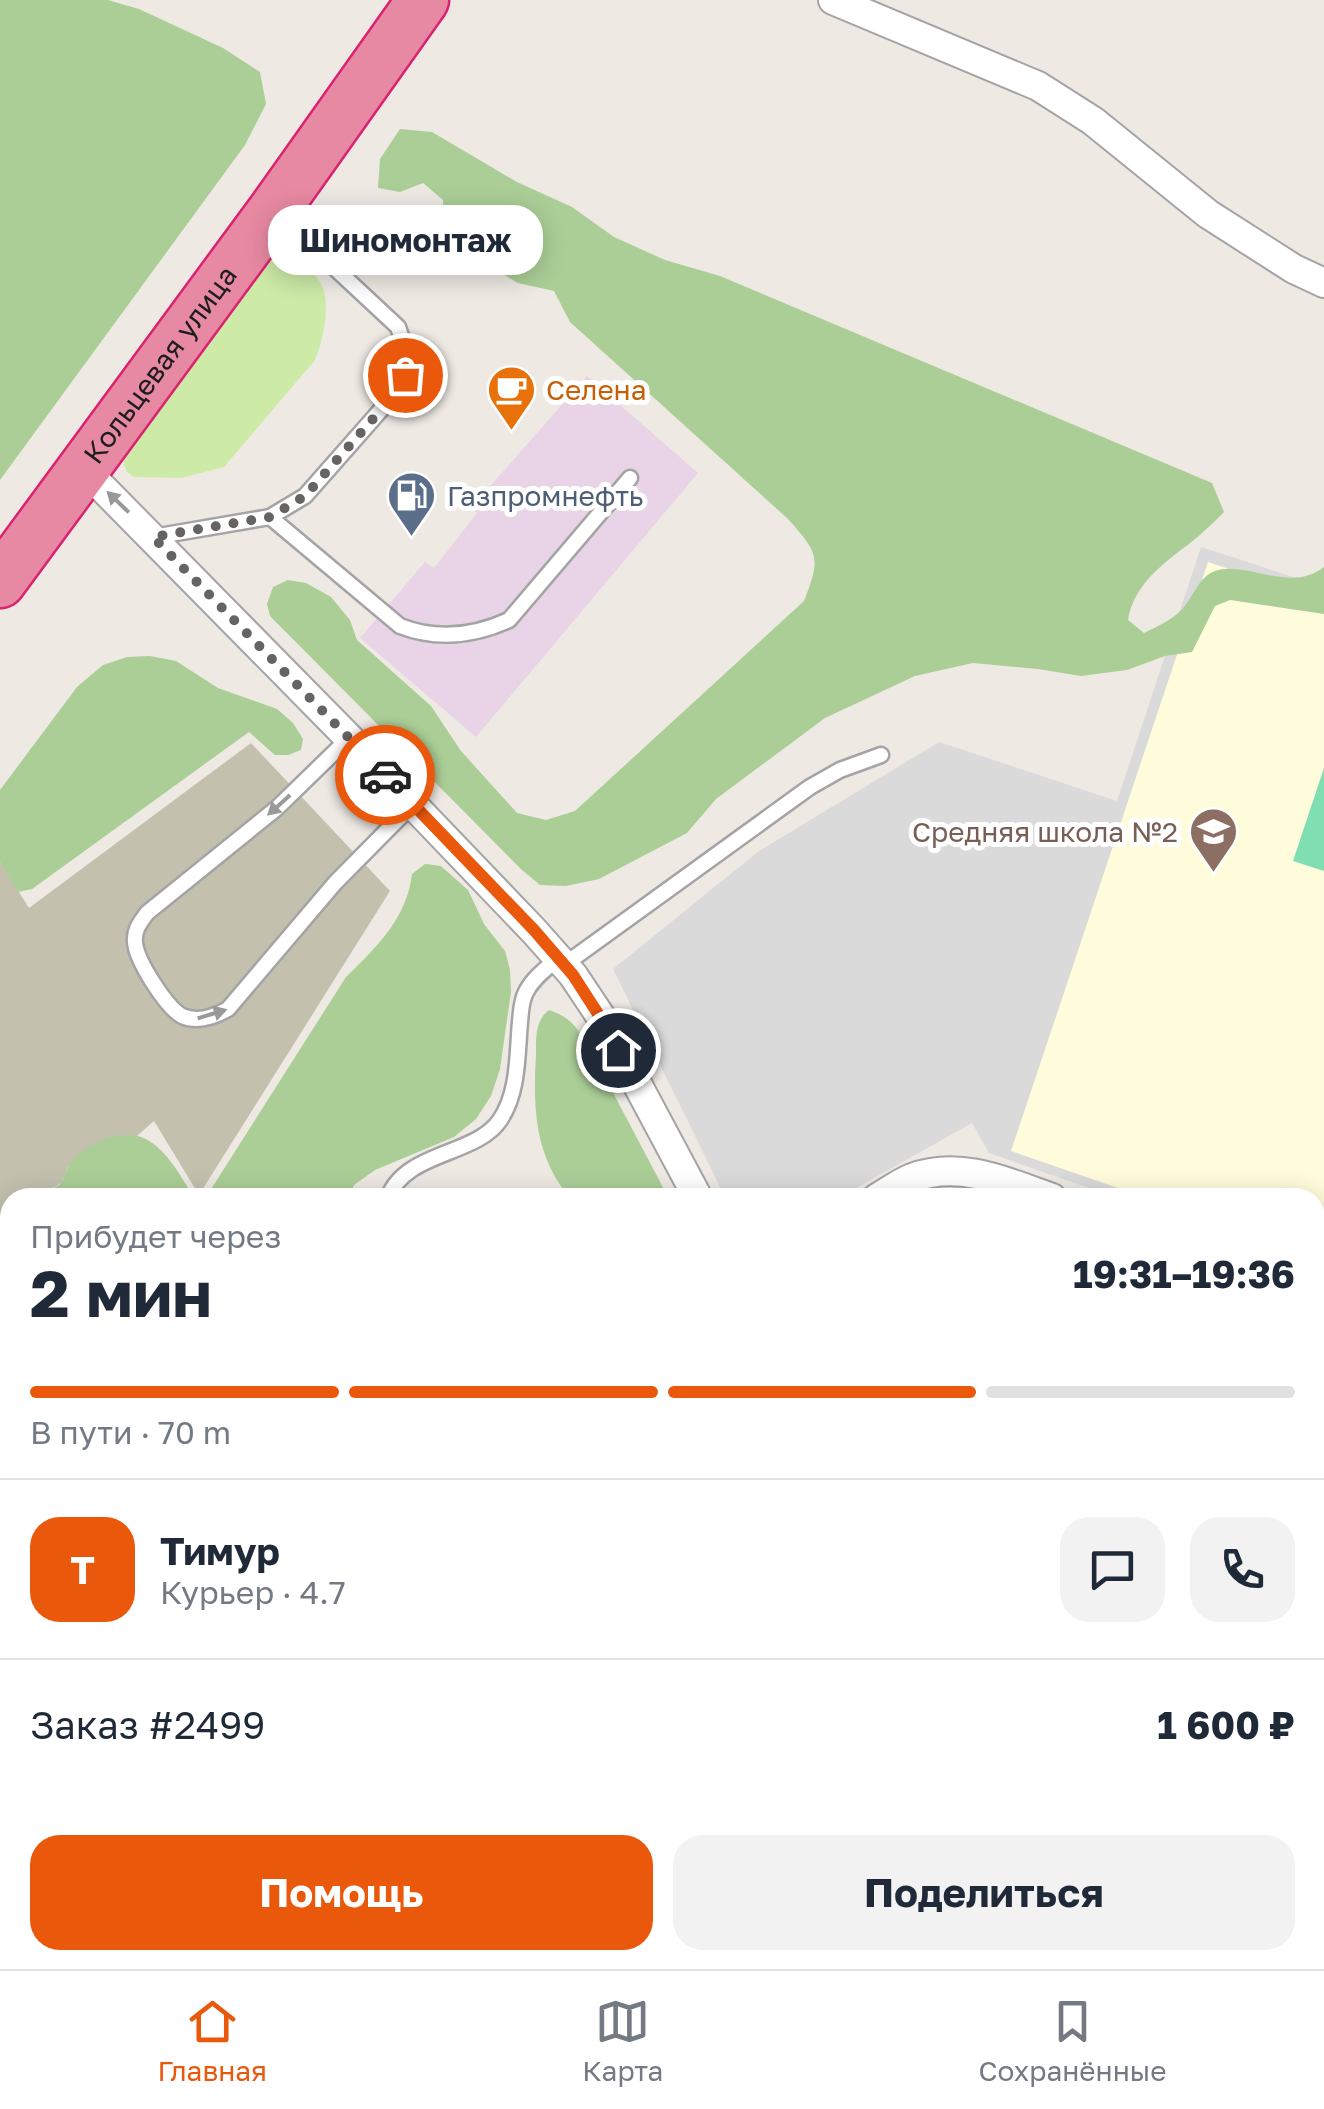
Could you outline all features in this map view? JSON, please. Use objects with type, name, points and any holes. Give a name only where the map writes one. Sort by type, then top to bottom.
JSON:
[{"type":"highway","name":"Кольцевая улица","points":[[0,582],[423,0]]},
{"type":"street","points":[[833,0],[1038,86],[1093,120],[1208,214],[1294,269],[1324,282]]},
{"type":"street","points":[[82,468],[349,738],[561,961],[602,1020],[693,1188]]},
{"type":"street","points":[[895,1188],[938,1172],[968,1172],[1020,1188]]},
{"type":"lane","points":[[153,537],[270,517],[305,496],[394,395],[405,375],[405,348],[398,327],[274,210]]},
{"type":"lane","points":[[270,517],[400,626],[421,634],[446,636],[490,629],[509,620],[630,478]]},
{"type":"lane","points":[[349,738],[277,808],[146,913],[136,928],[134,946],[142,965],[171,1007],[198,1019],[214,1018],[228,1009],[335,883],[413,804]]},
{"type":"lane","points":[[391,1188],[404,1173],[498,1124],[515,1086],[522,997],[530,984],[810,787],[880,755]]},
{"type":"shaded area","points":[[587,376],[698,473],[476,737],[360,638],[425,562],[434,568],[477,513],[471,508]]},
{"type":"shaded area","points":[[1201,547],[1324,587],[1324,1188],[1089,1188],[989,1153],[972,1123],[856,1188],[721,1188],[613,969],[759,851],[939,742],[1117,801]]},
{"type":"shaded area","name":"Средняя школа №2","points":[[1208,562],[1324,600],[1324,1188],[1118,1188],[1011,1151]]},
{"type":"shaded area","points":[[251,743],[390,891],[203,1188],[195,1188],[154,1121],[137,1136],[113,1136],[68,1167],[62,1182],[55,1187],[0,1188],[0,862],[29,908]]},
{"type":"green space","points":[[0,0],[108,0],[139,9],[223,48],[260,72],[266,104],[245,145],[0,480]]},
{"type":"green space","points":[[400,129],[432,132],[517,182],[572,207],[614,237],[665,260],[720,276],[1212,483],[1224,512],[1155,572],[1138,593],[1128,620],[1144,633],[1180,611],[1209,574],[1227,569],[1297,577],[1324,567],[1324,614],[1230,600],[1215,606],[1192,652],[1165,656],[1127,670],[1081,676],[973,663],[915,676],[825,718],[716,799],[687,833],[599,879],[566,886],[540,885],[270,616],[267,604],[273,587],[288,580],[306,583],[331,597],[350,620],[357,640],[431,706],[461,751],[517,813],[546,820],[575,811],[804,601],[813,575],[814,557],[788,519],[570,322],[554,291],[518,283],[482,262],[443,227],[443,200],[423,183],[400,192],[378,188],[380,159]]},
{"type":"green space","points":[[280,254],[299,261],[323,288],[325,324],[315,360],[224,467],[181,478],[134,477],[124,465],[125,451],[271,257]]},
{"type":"green space","points":[[127,657],[176,661],[218,688],[277,709],[303,739],[301,750],[275,755],[249,732],[32,889],[18,892],[0,862],[0,790],[77,687],[103,665]]},
{"type":"green space","points":[[1324,768],[1324,871],[1293,861]]},
{"type":"green space","points":[[425,864],[441,866],[468,890],[484,924],[505,951],[511,992],[500,1069],[491,1096],[476,1119],[454,1137],[375,1170],[352,1188],[212,1188],[346,977],[397,918],[412,874]]},
{"type":"green space","points":[[549,1010],[557,1013],[585,1040],[663,1188],[562,1188],[557,1181],[538,1129],[536,1042],[541,1019]]},
{"type":"green space","points":[[113,1136],[148,1140],[171,1162],[188,1188],[54,1188],[71,1163],[93,1145]]},
{"type":"way so far","points":[[385,775],[153,537],[270,517],[305,496],[394,395],[405,375]]},
{"type":"place","name":"Шиномонтаж","points":[[405,375]]},
{"type":"place","name":"Селена","points":[[511,432]]},
{"type":"place","name":"Газпромнефть","points":[[412,538]]},
{"type":"place","name":"Средняя школа №2","points":[[1213,874]]},
{"type":"route","points":[[385,775],[573,975],[618,1050]]}]
